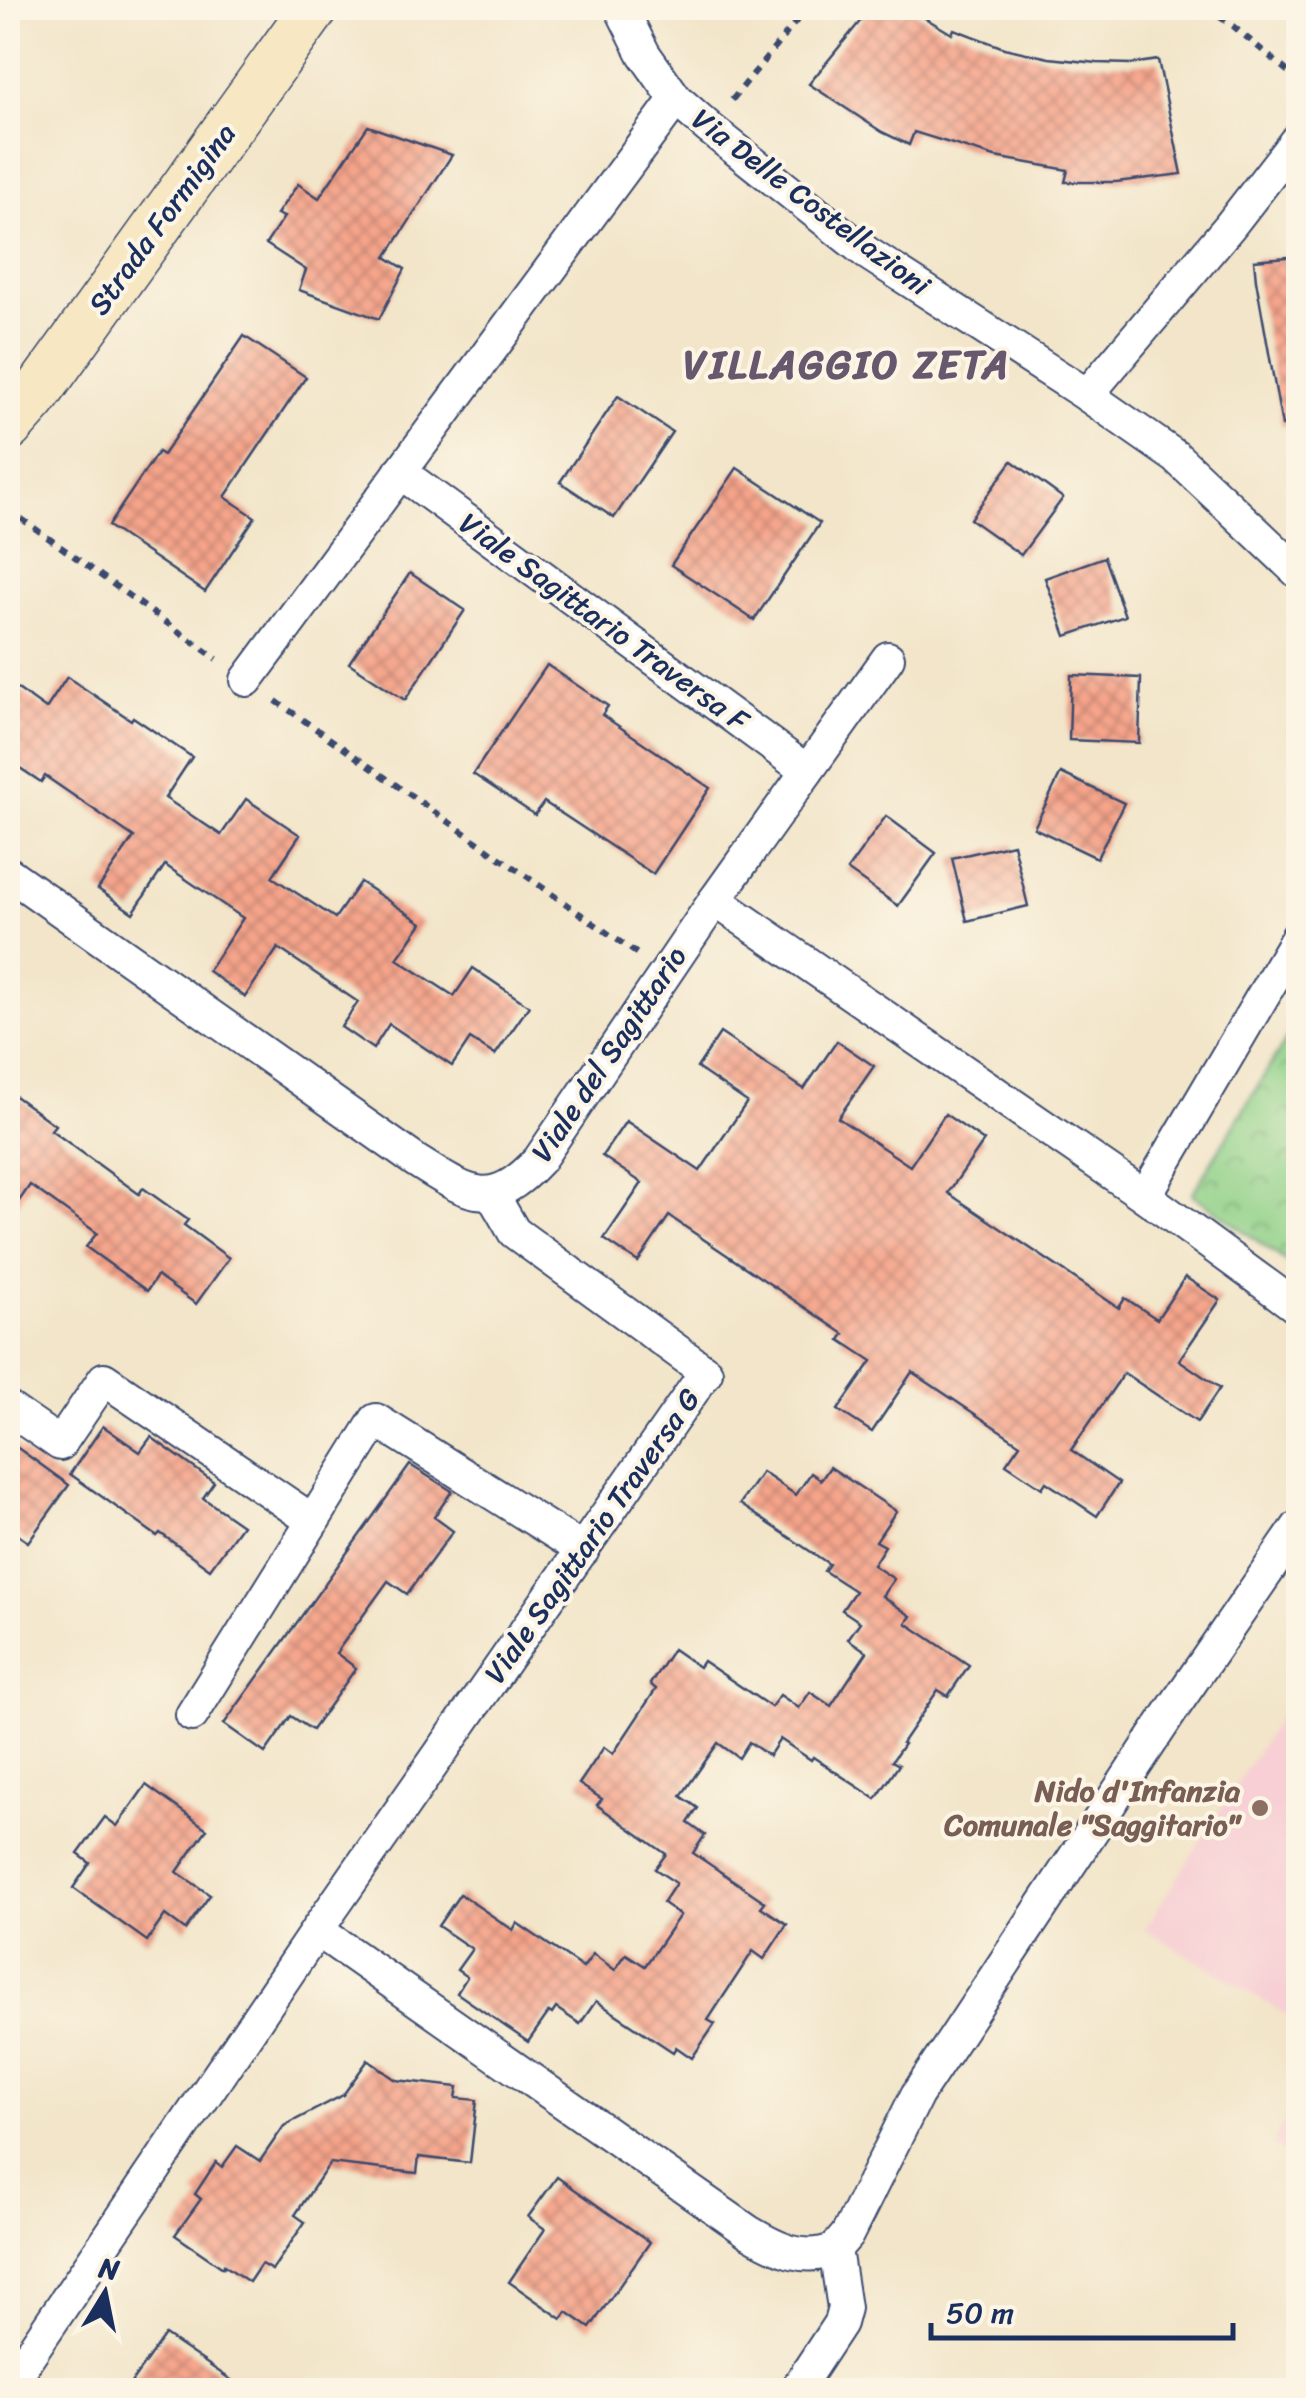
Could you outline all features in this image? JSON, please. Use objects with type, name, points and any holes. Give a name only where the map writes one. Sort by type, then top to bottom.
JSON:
[{"type":"street","name":"Strada Formigina","points":[[8,427],[33,399],[314,8]]},
{"type":"street","name":"Via Delle Costellazioni","points":[[622,8],[644,54],[676,98],[709,128],[867,253],[1176,457],[1298,572]]},
{"type":"street","points":[[247,680],[676,98]]},
{"type":"street","points":[[1087,395],[1229,228],[1298,138]]},
{"type":"street","name":"Viale Sagittario Traversa F","points":[[400,472],[807,771]]},
{"type":"street","points":[[888,658],[715,900],[1145,1196],[1298,1308]]},
{"type":"street","points":[[12,886],[416,1161],[447,1180],[492,1194]]},
{"type":"street","name":"Viale del Sagittario","points":[[492,1194],[523,1178],[539,1160],[715,900]]},
{"type":"street","points":[[1145,1196],[1298,936]]},
{"type":"street","name":"Viale Sagittario Traversa G","points":[[8,2386],[317,1930],[706,1372],[514,1232],[492,1194]]},
{"type":"street","points":[[8,1408],[60,1444],[104,1379],[313,1521]]},
{"type":"street","points":[[192,1715],[376,1420],[584,1550]]},
{"type":"street","points":[[317,1930],[749,2232],[798,2255],[822,2255],[847,2235],[916,2095],[1298,1526]]},
{"type":"street","points":[[796,2390],[840,2323],[844,2308],[834,2249]]},
{"type":"path","points":[[709,128],[807,8]]},
{"type":"path","points":[[1206,8],[1298,80]]},
{"type":"path","points":[[8,508],[664,973]]},
{"type":"shaded area","name":"Nido d'Infanzia Comunale \"Saggitario\"","points":[[1298,1687],[1298,2022],[1145,1929]]},
{"type":"shaded area","points":[[1298,2096],[1298,2162],[1272,2145]]},
{"type":"green space","points":[[1298,1020],[1298,1270],[1192,1194]]},
{"type":"building","points":[[871,8],[908,8],[952,34],[954,29],[1004,48],[1049,58],[1131,64],[1158,60],[1182,174],[1116,182],[1065,182],[1068,170],[995,157],[914,132],[909,145],[882,132],[809,84]]},
{"type":"building","points":[[368,126],[452,155],[386,257],[405,269],[379,319],[299,290],[306,270],[266,244],[284,217],[277,214],[298,184],[319,198]]},
{"type":"building","points":[[1298,256],[1298,425],[1282,426],[1254,260]]},
{"type":"building","points":[[244,336],[306,377],[225,497],[255,517],[205,592],[108,526],[158,452],[163,455]]},
{"type":"building","points":[[618,396],[672,432],[614,518],[560,482]]},
{"type":"building","points":[[1012,461],[1063,498],[1021,555],[970,519]]},
{"type":"building","points":[[737,468],[820,523],[754,620],[671,565]]},
{"type":"building","points":[[1104,557],[1125,616],[1066,636],[1045,578]]},
{"type":"building","points":[[410,573],[465,610],[405,700],[349,663]]},
{"type":"building","points":[[547,665],[608,706],[602,715],[710,788],[653,874],[544,802],[535,815],[473,774]]},
{"type":"building","points":[[1071,675],[1141,678],[1139,743],[1069,740]]},
{"type":"building","points":[[67,677],[192,757],[165,798],[221,835],[246,799],[300,835],[272,877],[335,918],[360,882],[422,923],[397,959],[454,996],[473,968],[529,1006],[495,1055],[470,1039],[452,1066],[389,1024],[373,1049],[341,1027],[358,1002],[278,948],[245,997],[208,971],[243,918],[165,865],[133,913],[98,889],[134,837],[45,776],[41,782],[8,760],[8,682],[46,709]]},
{"type":"building","points":[[1061,773],[1124,803],[1097,858],[1034,828]]},
{"type":"building","points":[[886,816],[936,853],[898,906],[847,870]]},
{"type":"building","points":[[1013,844],[1028,906],[967,921],[952,858]]},
{"type":"building","points":[[720,1033],[804,1089],[837,1041],[874,1066],[838,1118],[910,1166],[945,1114],[984,1141],[948,1193],[1119,1308],[1125,1298],[1157,1319],[1185,1277],[1220,1300],[1179,1360],[1220,1388],[1197,1422],[1124,1373],[1071,1450],[1119,1483],[1097,1516],[1046,1482],[1042,1488],[1006,1464],[1020,1444],[912,1372],[872,1432],[838,1410],[872,1361],[840,1340],[844,1334],[669,1216],[638,1262],[604,1239],[642,1183],[602,1156],[626,1121],[700,1171],[747,1102],[697,1068]]},
{"type":"building","points":[[8,1091],[55,1125],[51,1130],[139,1194],[143,1188],[188,1220],[184,1225],[229,1258],[196,1304],[157,1276],[147,1291],[86,1247],[97,1233],[30,1185],[8,1217]]},
{"type":"building","points":[[103,1426],[140,1452],[151,1437],[214,1482],[203,1498],[242,1525],[210,1569],[70,1474]]},
{"type":"building","points":[[8,1441],[69,1485],[28,1542],[8,1528]]},
{"type":"building","points":[[410,1465],[452,1491],[434,1517],[453,1531],[407,1594],[388,1581],[336,1653],[356,1668],[312,1730],[291,1716],[265,1753],[224,1724]]},
{"type":"building","points":[[830,1467],[896,1511],[876,1541],[885,1546],[873,1565],[894,1579],[882,1596],[911,1616],[906,1623],[969,1665],[948,1696],[938,1690],[902,1743],[892,1761],[899,1765],[876,1799],[780,1739],[769,1756],[749,1742],[739,1758],[718,1743],[681,1796],[698,1808],[688,1823],[705,1835],[693,1853],[765,1902],[761,1907],[787,1924],[764,1959],[753,1951],[708,2020],[715,2024],[692,2058],[676,2047],[673,2052],[596,2001],[580,2024],[556,2008],[552,2014],[549,2012],[528,2042],[457,1993],[467,1977],[457,1970],[472,1949],[438,1926],[460,1894],[513,1930],[517,1923],[583,1968],[593,1954],[615,1970],[626,1954],[645,1966],[680,1915],[663,1903],[676,1883],[655,1869],[666,1854],[597,1805],[602,1799],[579,1784],[604,1747],[613,1754],[656,1689],[650,1684],[673,1649],[699,1667],[703,1661],[771,1707],[780,1695],[799,1708],[810,1692],[831,1706],[867,1652],[848,1639],[860,1622],[842,1610],[855,1591],[824,1571],[829,1564],[740,1504],[762,1472],[796,1495],[811,1473],[821,1480]]},
{"type":"building","points":[[146,1785],[207,1829],[177,1872],[210,1895],[185,1930],[165,1915],[147,1941],[73,1888],[90,1863],[78,1854],[105,1817],[117,1826]]},
{"type":"building","points":[[368,2060],[396,2080],[458,2087],[456,2098],[477,2100],[470,2163],[419,2157],[417,2173],[330,2163],[295,2215],[305,2222],[272,2270],[261,2264],[249,2282],[175,2235],[201,2199],[195,2194],[216,2162],[222,2167],[237,2146],[260,2161],[284,2126],[343,2095]]},
{"type":"building","points":[[557,2177],[650,2242],[590,2328],[567,2312],[562,2319],[509,2282],[545,2229],[528,2217]]},
{"type":"building","points":[[165,2335],[246,2390],[126,2390]]},
{"type":"place","name":"Nido d'Infanzia Comunale \"Saggitario\"","points":[[1260,1808]]},
{"type":"district","name":"VILLAGGIO ZETA","points":[[847,364]]}]
